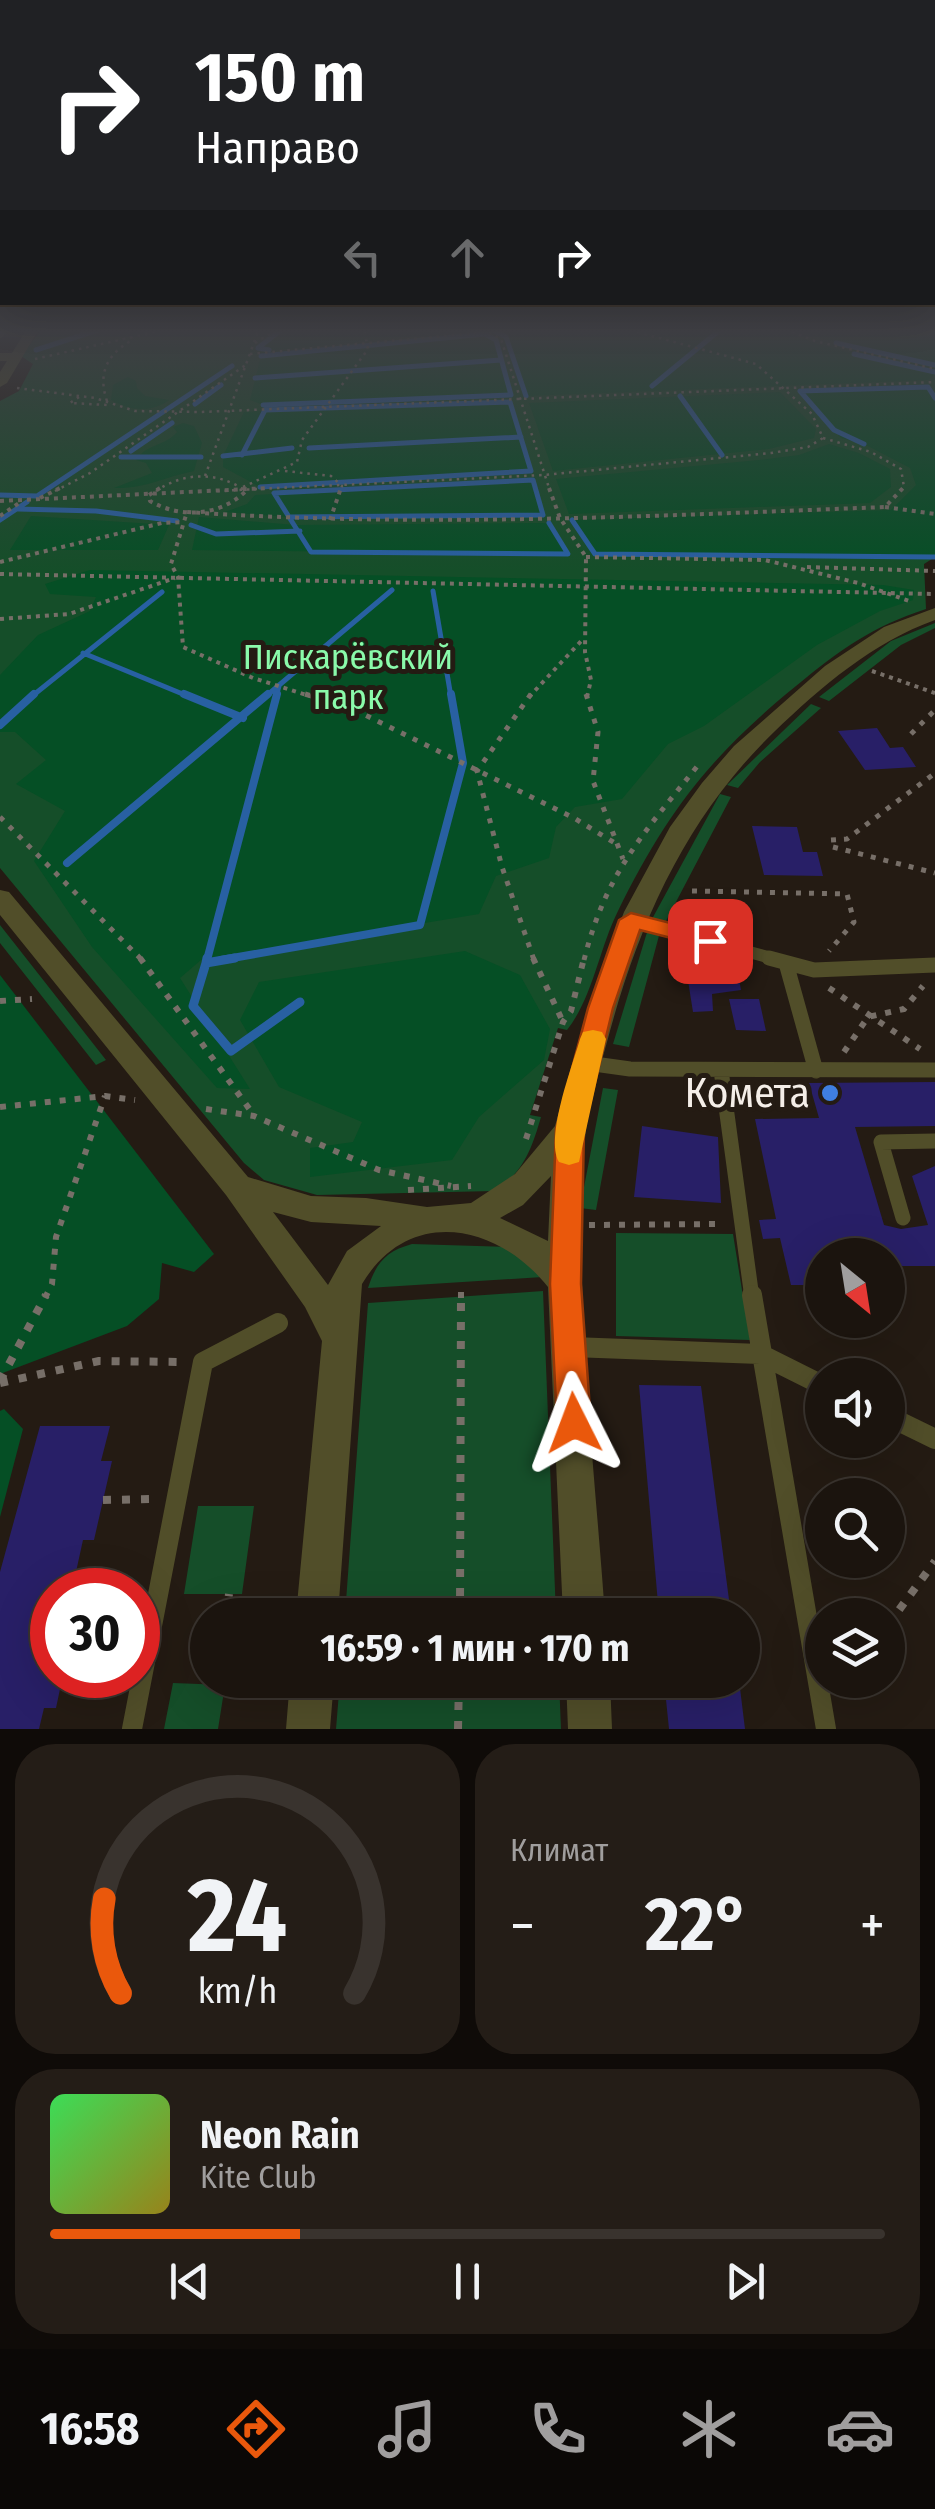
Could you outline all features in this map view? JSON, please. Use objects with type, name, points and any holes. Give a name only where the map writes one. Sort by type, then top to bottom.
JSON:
[{"type":"street","points":[[583,1598],[566,1284],[570,1129],[613,966],[631,920],[680,828],[708,787],[758,733],[864,661],[901,626],[932,610]]},
{"type":"street","points":[[0,898],[237,1186],[258,1222],[325,1304],[338,1337]]},
{"type":"street","points":[[237,1186],[277,1202],[311,1209],[364,1210],[425,1220],[486,1212],[523,1189],[570,1129]]},
{"type":"street","points":[[486,1212],[540,1252],[566,1284]]},
{"type":"street","points":[[318,1598],[345,1284],[368,1248],[425,1220]]},
{"type":"street","points":[[308,1729],[311,1698]]},
{"type":"street","points":[[589,1698],[590,1729]]},
{"type":"lane","points":[[631,920],[814,970],[935,965]]},
{"type":"lane","points":[[786,962],[824,1071]]},
{"type":"lane","points":[[587,1063],[630,1069],[935,1070]]},
{"type":"lane","points":[[721,1070],[760,1354],[826,1729]]},
{"type":"lane","points":[[903,1218],[881,1142],[935,1141]]},
{"type":"lane","points":[[132,1729],[203,1362],[278,1322]]},
{"type":"lane","points":[[570,1347],[760,1354],[805,1376]]},
{"type":"lane","points":[[905,1424],[935,1439]]},
{"type":"path","points":[[130,410],[217,410]]},
{"type":"path","points":[[39,499],[90,472],[177,410]]},
{"type":"path","points":[[205,476],[230,410]]},
{"type":"path","points":[[187,512],[221,508],[244,489],[296,462],[302,440],[324,410]]},
{"type":"path","points":[[521,410],[560,518],[586,557],[584,638],[591,680],[586,693],[598,732],[594,781],[623,859]]},
{"type":"path","points":[[804,410],[822,427],[822,438]]},
{"type":"path","points":[[0,500],[544,475],[771,454],[808,447],[822,438],[871,452],[901,469],[904,487],[886,507]]},
{"type":"path","points":[[284,470],[331,476],[342,486]]},
{"type":"path","points":[[149,495],[174,479],[205,476],[229,479],[244,489]]},
{"type":"path","points":[[330,520],[342,486]]},
{"type":"path","points":[[149,495],[156,506],[187,512],[279,520],[560,518],[886,507],[935,514]]},
{"type":"path","points":[[0,516],[25,500]]},
{"type":"path","points":[[187,512],[171,564],[178,578],[183,647],[253,678],[353,710],[574,818],[618,845]]},
{"type":"path","points":[[0,562],[162,523],[184,522]]},
{"type":"path","points":[[586,557],[765,560],[932,610]]},
{"type":"path","points":[[794,567],[935,571]]},
{"type":"path","points":[[0,574],[877,591],[932,610]]},
{"type":"path","points":[[0,619],[42,617],[100,607],[178,578]]},
{"type":"path","points":[[563,1022],[541,981],[493,837],[477,770],[539,683],[584,638]]},
{"type":"path","points":[[864,661],[935,692]]},
{"type":"path","points":[[911,734],[935,710]]},
{"type":"path","points":[[935,773],[847,840],[832,844],[935,873]]},
{"type":"path","points":[[0,817],[148,967],[254,1116]]},
{"type":"path","points":[[692,890],[847,894],[854,922],[814,970]]},
{"type":"path","points":[[824,1071],[868,1017],[904,1009],[924,984]]},
{"type":"path","points":[[0,1001],[32,999]]},
{"type":"path","points":[[868,1017],[934,1058]]},
{"type":"path","points":[[0,1106],[105,1096],[254,1116],[379,1170],[432,1180],[486,1212]]},
{"type":"path","points":[[0,1382],[52,1284],[56,1237],[105,1096]]},
{"type":"path","points":[[566,1229],[604,1223],[742,1224]]},
{"type":"path","points":[[460,1598],[461,1290]]},
{"type":"path","points":[[0,1382],[98,1361],[203,1362]]},
{"type":"path","points":[[103,1500],[177,1498]]},
{"type":"path","points":[[905,1602],[935,1562]]},
{"type":"path","points":[[228,1598],[229,1594]]},
{"type":"path","points":[[458,1698],[458,1729]]},
{"type":"green space","name":"Пискарёвский парк","points":[[0,410],[935,410],[935,557],[924,564],[926,609],[872,632],[827,661],[739,736],[693,788],[654,844],[618,911],[576,1017],[567,1030],[558,1028],[530,1115],[541,1117],[534,1139],[519,1168],[494,1191],[317,1195],[264,1180],[244,1163],[0,868]]},
{"type":"green space","points":[[512,410],[531,471],[260,487],[223,467],[223,456],[244,412]]},
{"type":"green space","points":[[531,410],[797,410],[816,429],[814,438],[769,449],[553,471]]},
{"type":"green space","points":[[816,410],[935,410],[935,557],[595,554],[572,520],[891,510],[916,485],[910,468],[864,444],[841,438]]},
{"type":"green space","points":[[183,423],[194,426],[202,443],[194,471],[145,485],[114,488],[152,473],[146,463],[136,460],[172,437],[177,432],[173,427]]},
{"type":"green space","points":[[829,444],[859,453],[890,469],[891,487],[870,503],[569,514],[556,479],[799,455]]},
{"type":"green space","points":[[533,480],[543,515],[287,517],[225,512],[247,504],[255,495]]},
{"type":"green space","points":[[31,516],[169,525],[158,550],[10,550]]},
{"type":"green space","points":[[199,517],[295,525],[549,523],[568,554],[192,550]]},
{"type":"green space","points":[[90,570],[883,585],[914,590],[913,600],[880,611],[817,645],[704,726],[668,744],[622,799],[575,807],[556,827],[549,858],[496,876],[479,914],[201,960],[180,978],[250,1089],[217,1088],[92,947],[34,861],[65,811],[16,784],[46,760],[15,732],[0,732],[0,675],[38,635],[90,611],[96,597],[50,594],[45,584]]},
{"type":"green space","points":[[935,623],[935,628],[901,645],[829,701],[819,697],[891,641]]},
{"type":"green space","points":[[811,704],[821,708],[760,762],[738,788],[727,785]]},
{"type":"green space","points":[[720,794],[731,797],[666,921],[652,919]]},
{"type":"green space","points":[[0,925],[106,1060],[96,1065],[0,943]]},
{"type":"green space","points":[[648,929],[660,932],[629,1047],[613,1044]]},
{"type":"green space","points":[[465,951],[520,975],[550,1029],[544,1060],[479,1117],[452,1160],[310,1177],[310,1148],[353,1142],[362,1122],[279,1087],[240,1020],[259,982]]},
{"type":"green space","points":[[0,975],[214,1254],[194,1272],[162,1263],[159,1299],[127,1326],[0,1374]]},
{"type":"green space","points":[[603,1088],[618,1090],[596,1210],[580,1208]]},
{"type":"green space","points":[[616,1233],[733,1234],[750,1340],[616,1336]]},
{"type":"green space","points":[[412,1244],[512,1247],[543,1277],[368,1288],[383,1259]]},
{"type":"green space","points":[[543,1291],[555,1598],[346,1598],[368,1303]]},
{"type":"green space","points":[[4,1409],[23,1429],[0,1517],[0,1411]]},
{"type":"green space","points":[[198,1506],[254,1506],[242,1594],[184,1594]]},
{"type":"green space","points":[[173,1683],[190,1684],[190,1698],[223,1698],[218,1729],[164,1729]]},
{"type":"green space","points":[[339,1698],[560,1698],[561,1729],[336,1729]]},
{"type":"building","points":[[877,728],[890,748],[903,747],[916,767],[865,770],[838,731]]},
{"type":"building","points":[[752,826],[797,827],[803,852],[817,852],[823,876],[764,875]]},
{"type":"building","points":[[686,968],[737,968],[741,990],[712,994],[713,1011],[693,1012]]},
{"type":"building","points":[[729,999],[759,999],[766,1031],[736,1030]]},
{"type":"building","points":[[935,1082],[935,1126],[855,1127],[884,1225],[901,1229],[928,1225],[912,1176],[935,1166],[935,1266],[905,1266],[905,1238],[805,1238],[805,1285],[791,1285],[780,1238],[763,1239],[759,1220],[776,1219],[755,1119],[819,1118],[809,1083]]},
{"type":"building","points":[[642,1126],[718,1137],[721,1203],[634,1197]]},
{"type":"building","points":[[639,1385],[701,1386],[729,1598],[658,1598]]},
{"type":"building","points":[[40,1426],[110,1426],[101,1461],[112,1461],[94,1540],[83,1540],[77,1568],[30,1568],[30,1698],[58,1698],[56,1708],[44,1708],[39,1729],[0,1729],[0,1572]]},
{"type":"building","points":[[666,1698],[741,1698],[745,1729],[669,1729]]},
{"type":"waterway","points":[[0,495],[37,496],[166,410]]},
{"type":"waterway","points":[[243,454],[265,410],[275,410]]},
{"type":"waterway","points":[[512,410],[521,437]]},
{"type":"waterway","points":[[690,410],[722,455]]},
{"type":"waterway","points":[[816,410],[834,430],[864,444]]},
{"type":"waterway","points":[[131,451],[172,423]]},
{"type":"waterway","points":[[260,487],[531,471],[521,437]]},
{"type":"waterway","points":[[309,448],[521,437]]},
{"type":"waterway","points":[[243,454],[292,448]]},
{"type":"waterway","points":[[223,456],[243,454]]},
{"type":"waterway","points":[[121,457],[201,457]]},
{"type":"waterway","points":[[533,480],[543,515],[289,517],[274,493],[533,480]]},
{"type":"waterway","points":[[0,520],[27,502]]},
{"type":"waterway","points":[[18,509],[96,511],[177,521]]},
{"type":"waterway","points":[[289,517],[298,531]]},
{"type":"waterway","points":[[572,520],[595,554],[935,557]]},
{"type":"waterway","points":[[298,531],[311,552],[568,554],[549,523]]},
{"type":"waterway","points":[[191,525],[216,534],[298,531]]},
{"type":"waterway","points":[[265,697],[392,590]]},
{"type":"waterway","points":[[433,591],[451,697]]},
{"type":"waterway","points":[[85,654],[162,592]]},
{"type":"waterway","points":[[31,697],[85,654]]},
{"type":"waterway","points":[[85,654],[190,697]]},
{"type":"waterway","points":[[276,697],[279,686]]},
{"type":"waterway","points":[[0,725],[34,694]]},
{"type":"waterway","points":[[184,694],[241,717]]},
{"type":"waterway","points":[[241,717],[268,694]]},
{"type":"waterway","points":[[207,960],[277,694]]},
{"type":"waterway","points":[[221,960],[420,925],[463,763],[451,694]]},
{"type":"waterway","points":[[67,863],[241,717]]},
{"type":"waterway","points":[[206,963],[207,958]]},
{"type":"waterway","points":[[206,963],[235,958]]},
{"type":"waterway","points":[[206,963],[193,1006],[231,1051],[300,1002]]},
{"type":"slow traffic","points":[[569,1154],[570,1129],[593,1039]]},
{"type":"place","name":"Комета","points":[[830,1093]]},
{"type":"route","points":[[574,1423],[566,1284],[570,1129],[600,1008],[631,920],[710,941]]}]
